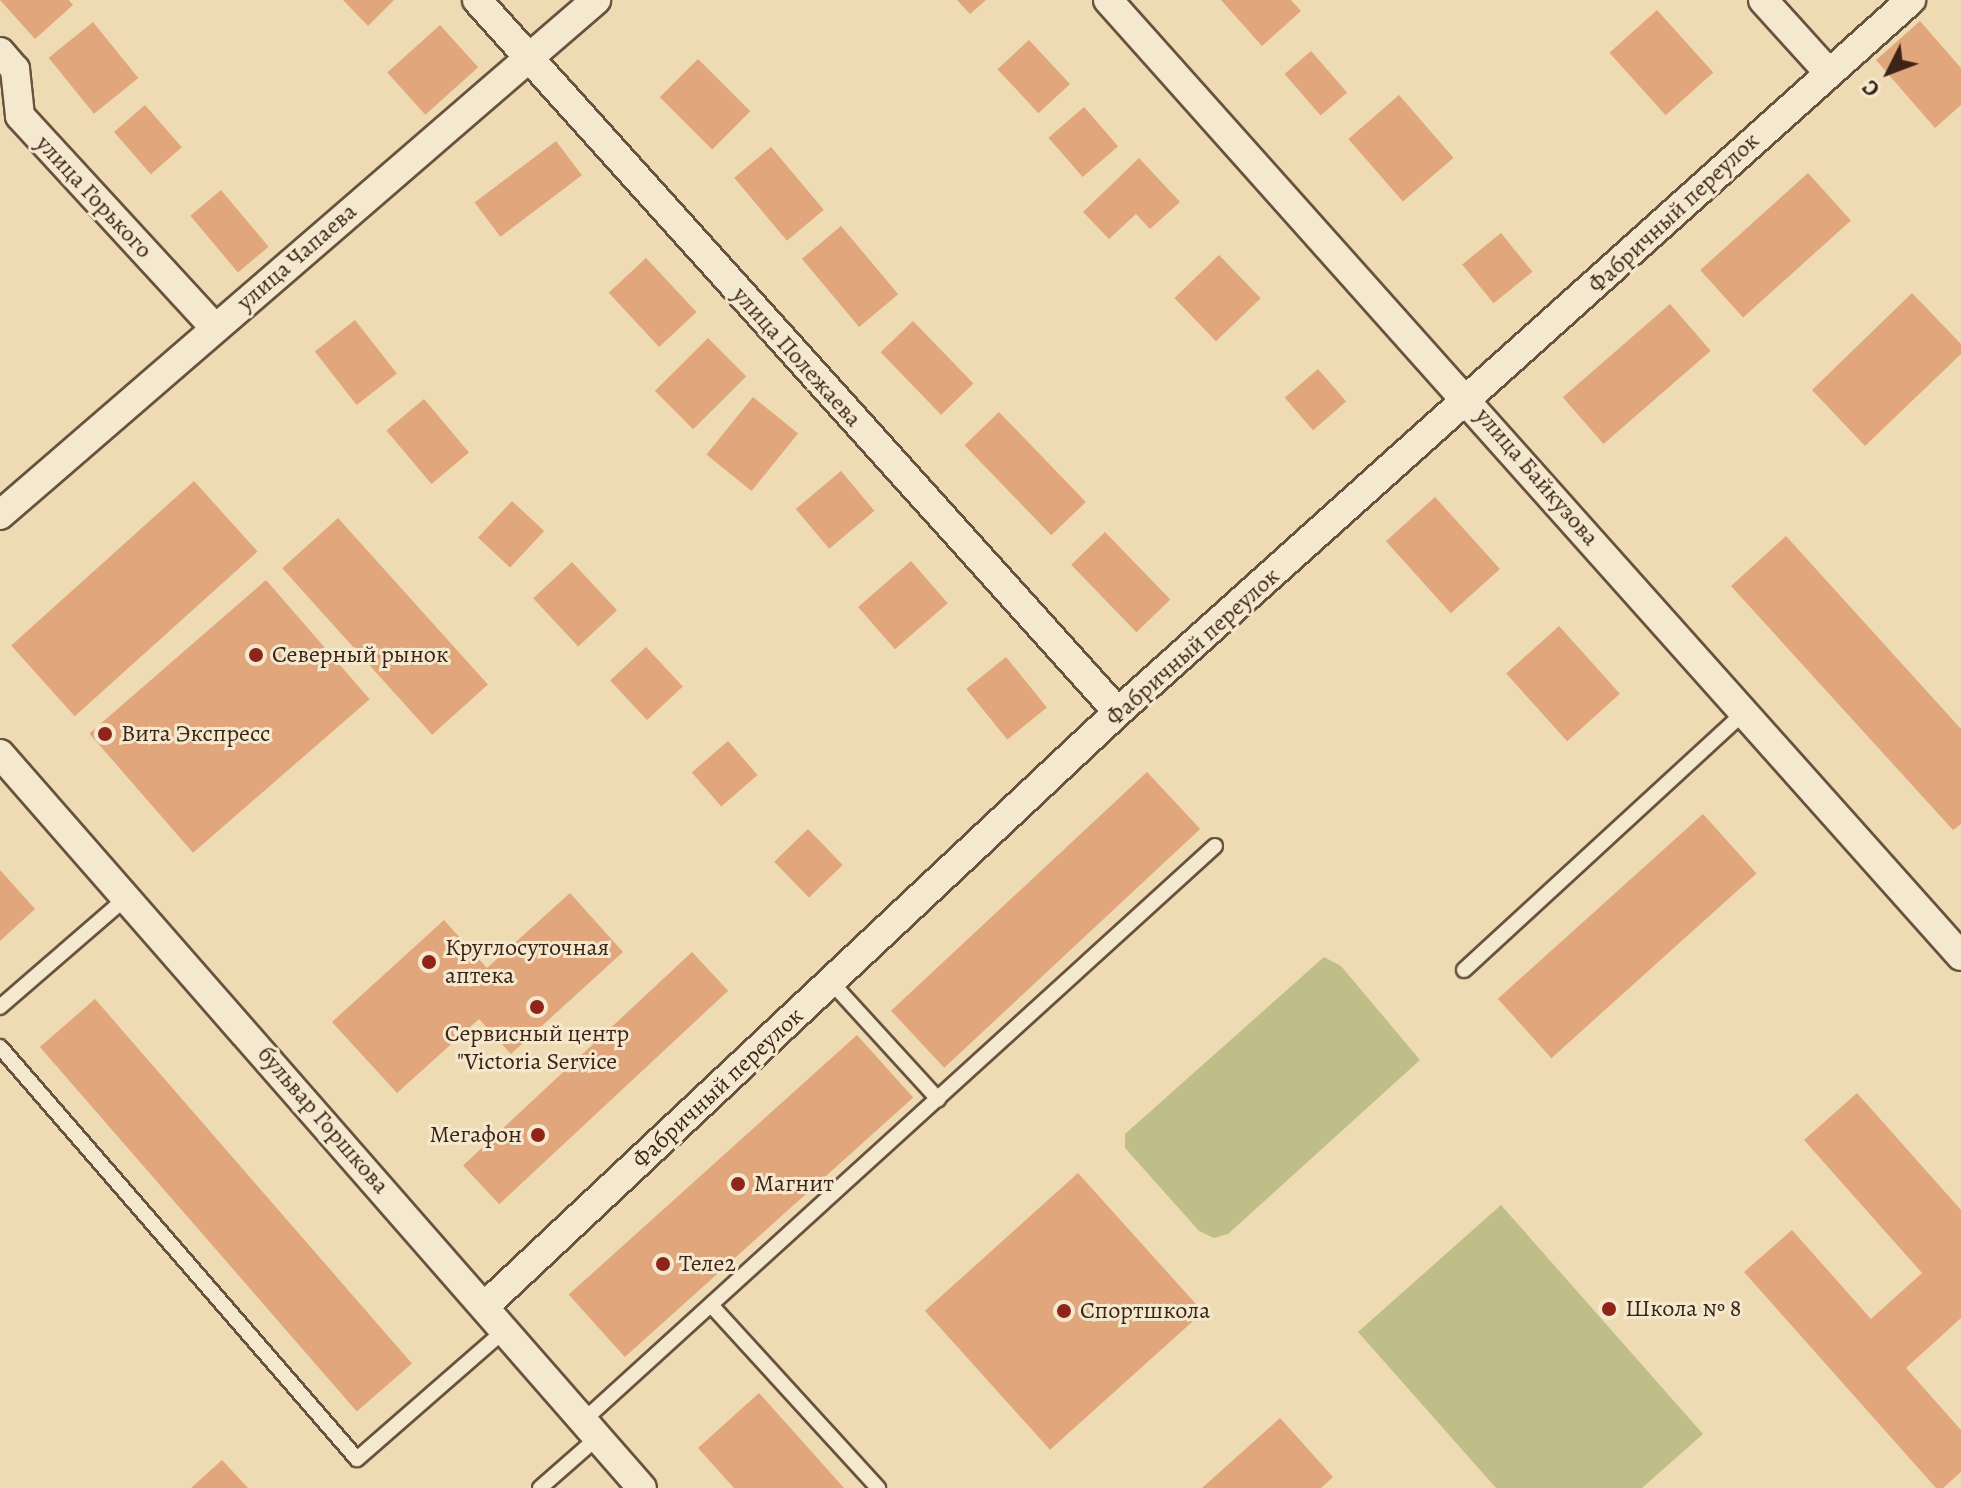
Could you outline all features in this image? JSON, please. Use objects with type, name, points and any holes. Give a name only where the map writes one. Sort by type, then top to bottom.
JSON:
[{"type":"street","name":"улица Полежаева","points":[[477,0],[1118,712]]},
{"type":"street","name":"улица Чапаева","points":[[0,515],[596,0]]},
{"type":"street","name":"улица Байкузова","points":[[1108,0],[1470,401],[1961,956]]},
{"type":"street","points":[[1763,0],[1828,72]]},
{"type":"street","name":"Фабричный переулок","points":[[486,1305],[1118,712],[1470,401],[1828,72],[1911,0]]},
{"type":"street","name":"улица Горького","points":[[0,52],[15,69],[20,116],[215,328]]},
{"type":"street","name":"бульвар Горшкова","points":[[4,770],[127,897],[486,1305],[642,1488]]},
{"type":"lane","points":[[1464,970],[1745,712]]},
{"type":"lane","points":[[540,1488],[591,1428],[711,1305],[1215,846]]},
{"type":"lane","points":[[0,1007],[127,897]]},
{"type":"lane","points":[[838,975],[938,1099]]},
{"type":"lane","points":[[0,1047],[357,1459],[506,1329]]},
{"type":"lane","points":[[711,1305],[878,1488]]},
{"type":"shaded area","points":[[1324,957],[1341,966],[1420,1060],[1228,1234],[1214,1238],[1199,1231],[1125,1148],[1125,1134]]},
{"type":"shaded area","points":[[1501,1205],[1703,1434],[1642,1488],[1496,1488],[1358,1332]]},
{"type":"building","points":[[0,0],[69,0],[73,5],[35,39]]},
{"type":"building","points":[[343,0],[394,0],[368,26]]},
{"type":"building","points":[[957,0],[986,0],[970,14]]},
{"type":"building","points":[[1221,0],[1291,0],[1301,11],[1262,46]]},
{"type":"building","points":[[1657,10],[1713,72],[1666,115],[1609,53]]},
{"type":"building","points":[[1920,21],[1961,68],[1961,105],[1935,128],[1876,60]]},
{"type":"building","points":[[93,22],[138,78],[94,114],[49,58]]},
{"type":"building","points":[[440,25],[478,67],[425,115],[387,73]]},
{"type":"building","points":[[1029,40],[1070,84],[1038,113],[998,69]]},
{"type":"building","points":[[1311,51],[1347,93],[1321,115],[1285,74]]},
{"type":"building","points":[[698,59],[750,111],[712,150],[660,97]]},
{"type":"building","points":[[1399,95],[1453,158],[1403,202],[1348,139]]},
{"type":"building","points":[[145,105],[182,147],[151,174],[114,132]]},
{"type":"building","points":[[1084,107],[1118,146],[1083,177],[1049,138]]},
{"type":"building","points":[[556,141],[582,175],[500,237],[475,202]]},
{"type":"building","points":[[771,147],[824,210],[787,241],[734,178]]},
{"type":"building","points":[[1139,158],[1180,202],[1150,229],[1136,214],[1109,239],[1083,212]]},
{"type":"building","points":[[1808,173],[1851,221],[1743,318],[1700,270]]},
{"type":"building","points":[[221,190],[269,247],[238,272],[190,216]]},
{"type":"building","points":[[841,226],[898,294],[859,327],[802,259]]},
{"type":"building","points":[[1501,233],[1532,272],[1494,303],[1462,264]]},
{"type":"building","points":[[1219,255],[1261,298],[1216,341],[1174,298]]},
{"type":"building","points":[[646,258],[696,312],[659,347],[609,293]]},
{"type":"building","points":[[1912,293],[1961,344],[1961,354],[1865,446],[1812,390]]},
{"type":"building","points":[[1670,304],[1711,351],[1604,444],[1563,397]]},
{"type":"building","points":[[355,320],[397,374],[357,405],[315,351]]},
{"type":"building","points":[[913,321],[973,384],[941,415],[881,352]]},
{"type":"building","points":[[708,338],[746,376],[693,429],[655,391]]},
{"type":"building","points":[[1318,369],[1346,401],[1313,430],[1285,398]]},
{"type":"building","points":[[753,397],[798,434],[752,491],[706,455]]},
{"type":"building","points":[[424,399],[469,453],[431,484],[386,430]]},
{"type":"building","points":[[999,412],[1086,502],[1051,535],[964,445]]},
{"type":"building","points":[[841,471],[874,511],[829,549],[796,509]]},
{"type":"building","points":[[194,481],[258,552],[75,716],[11,646]]},
{"type":"building","points":[[1435,497],[1500,569],[1451,613],[1386,541]]},
{"type":"building","points":[[512,501],[544,531],[510,568],[478,538]]},
{"type":"building","points":[[338,518],[488,684],[432,735],[282,568]]},
{"type":"building","points":[[1105,532],[1170,600],[1136,632],[1071,565]]},
{"type":"building","points":[[1786,536],[1961,729],[1961,824],[1953,830],[1731,586]]},
{"type":"building","points":[[911,561],[948,603],[895,649],[858,607]]},
{"type":"building","points":[[572,562],[617,610],[578,646],[533,598]]},
{"type":"building","points":[[266,580],[370,699],[193,853],[89,734]]},
{"type":"building","points":[[1559,626],[1620,694],[1567,741],[1506,674]]},
{"type":"building","points":[[646,647],[683,686],[647,720],[610,680]]},
{"type":"building","points":[[1006,657],[1047,708],[1007,740],[966,689]]},
{"type":"building","points":[[728,741],[758,775],[721,806],[692,772]]},
{"type":"building","points":[[1147,772],[1200,829],[944,1068],[891,1011]]},
{"type":"building","points":[[1703,814],[1757,873],[1551,1058],[1498,999]]},
{"type":"building","points":[[808,829],[843,865],[809,898],[774,862]]},
{"type":"building","points":[[0,870],[35,909],[0,941]]},
{"type":"building","points":[[570,893],[623,952],[511,1054],[479,1019],[397,1093],[332,1022],[444,920],[487,968]]},
{"type":"building","points":[[692,952],[728,991],[499,1204],[463,1165]]},
{"type":"building","points":[[95,999],[412,1364],[357,1411],[40,1047]]},
{"type":"building","points":[[857,1035],[913,1097],[625,1357],[569,1295]]},
{"type":"building","points":[[1857,1093],[1961,1210],[1961,1318],[1906,1368],[1961,1430],[1961,1472],[1943,1488],[1936,1488],[1744,1272],[1792,1230],[1871,1319],[1922,1273],[1804,1140]]},
{"type":"building","name":"Спортшкола","points":[[1078,1173],[1203,1312],[1050,1450],[925,1311]]},
{"type":"building","points":[[759,1393],[844,1488],[734,1488],[698,1448]]},
{"type":"building","points":[[1280,1418],[1333,1477],[1321,1488],[1202,1488]]},
{"type":"building","points":[[222,1460],[248,1488],[191,1488]]},
{"type":"place","name":"Северный рынок","points":[[256,655]]},
{"type":"place","name":"Вита Экспресс","points":[[105,734]]},
{"type":"place","name":"Круглосуточная аптека","points":[[429,962]]},
{"type":"place","name":"Сервисный центр \"Victoria Service","points":[[537,1007]]},
{"type":"place","name":"Мегафон","points":[[538,1135]]},
{"type":"place","name":"Магнит","points":[[738,1184]]},
{"type":"place","name":"Теле2","points":[[663,1264]]},
{"type":"place","name":"Школа № 8","points":[[1609,1309]]},
{"type":"place","name":"Спортшкола","points":[[1064,1311]]}]
